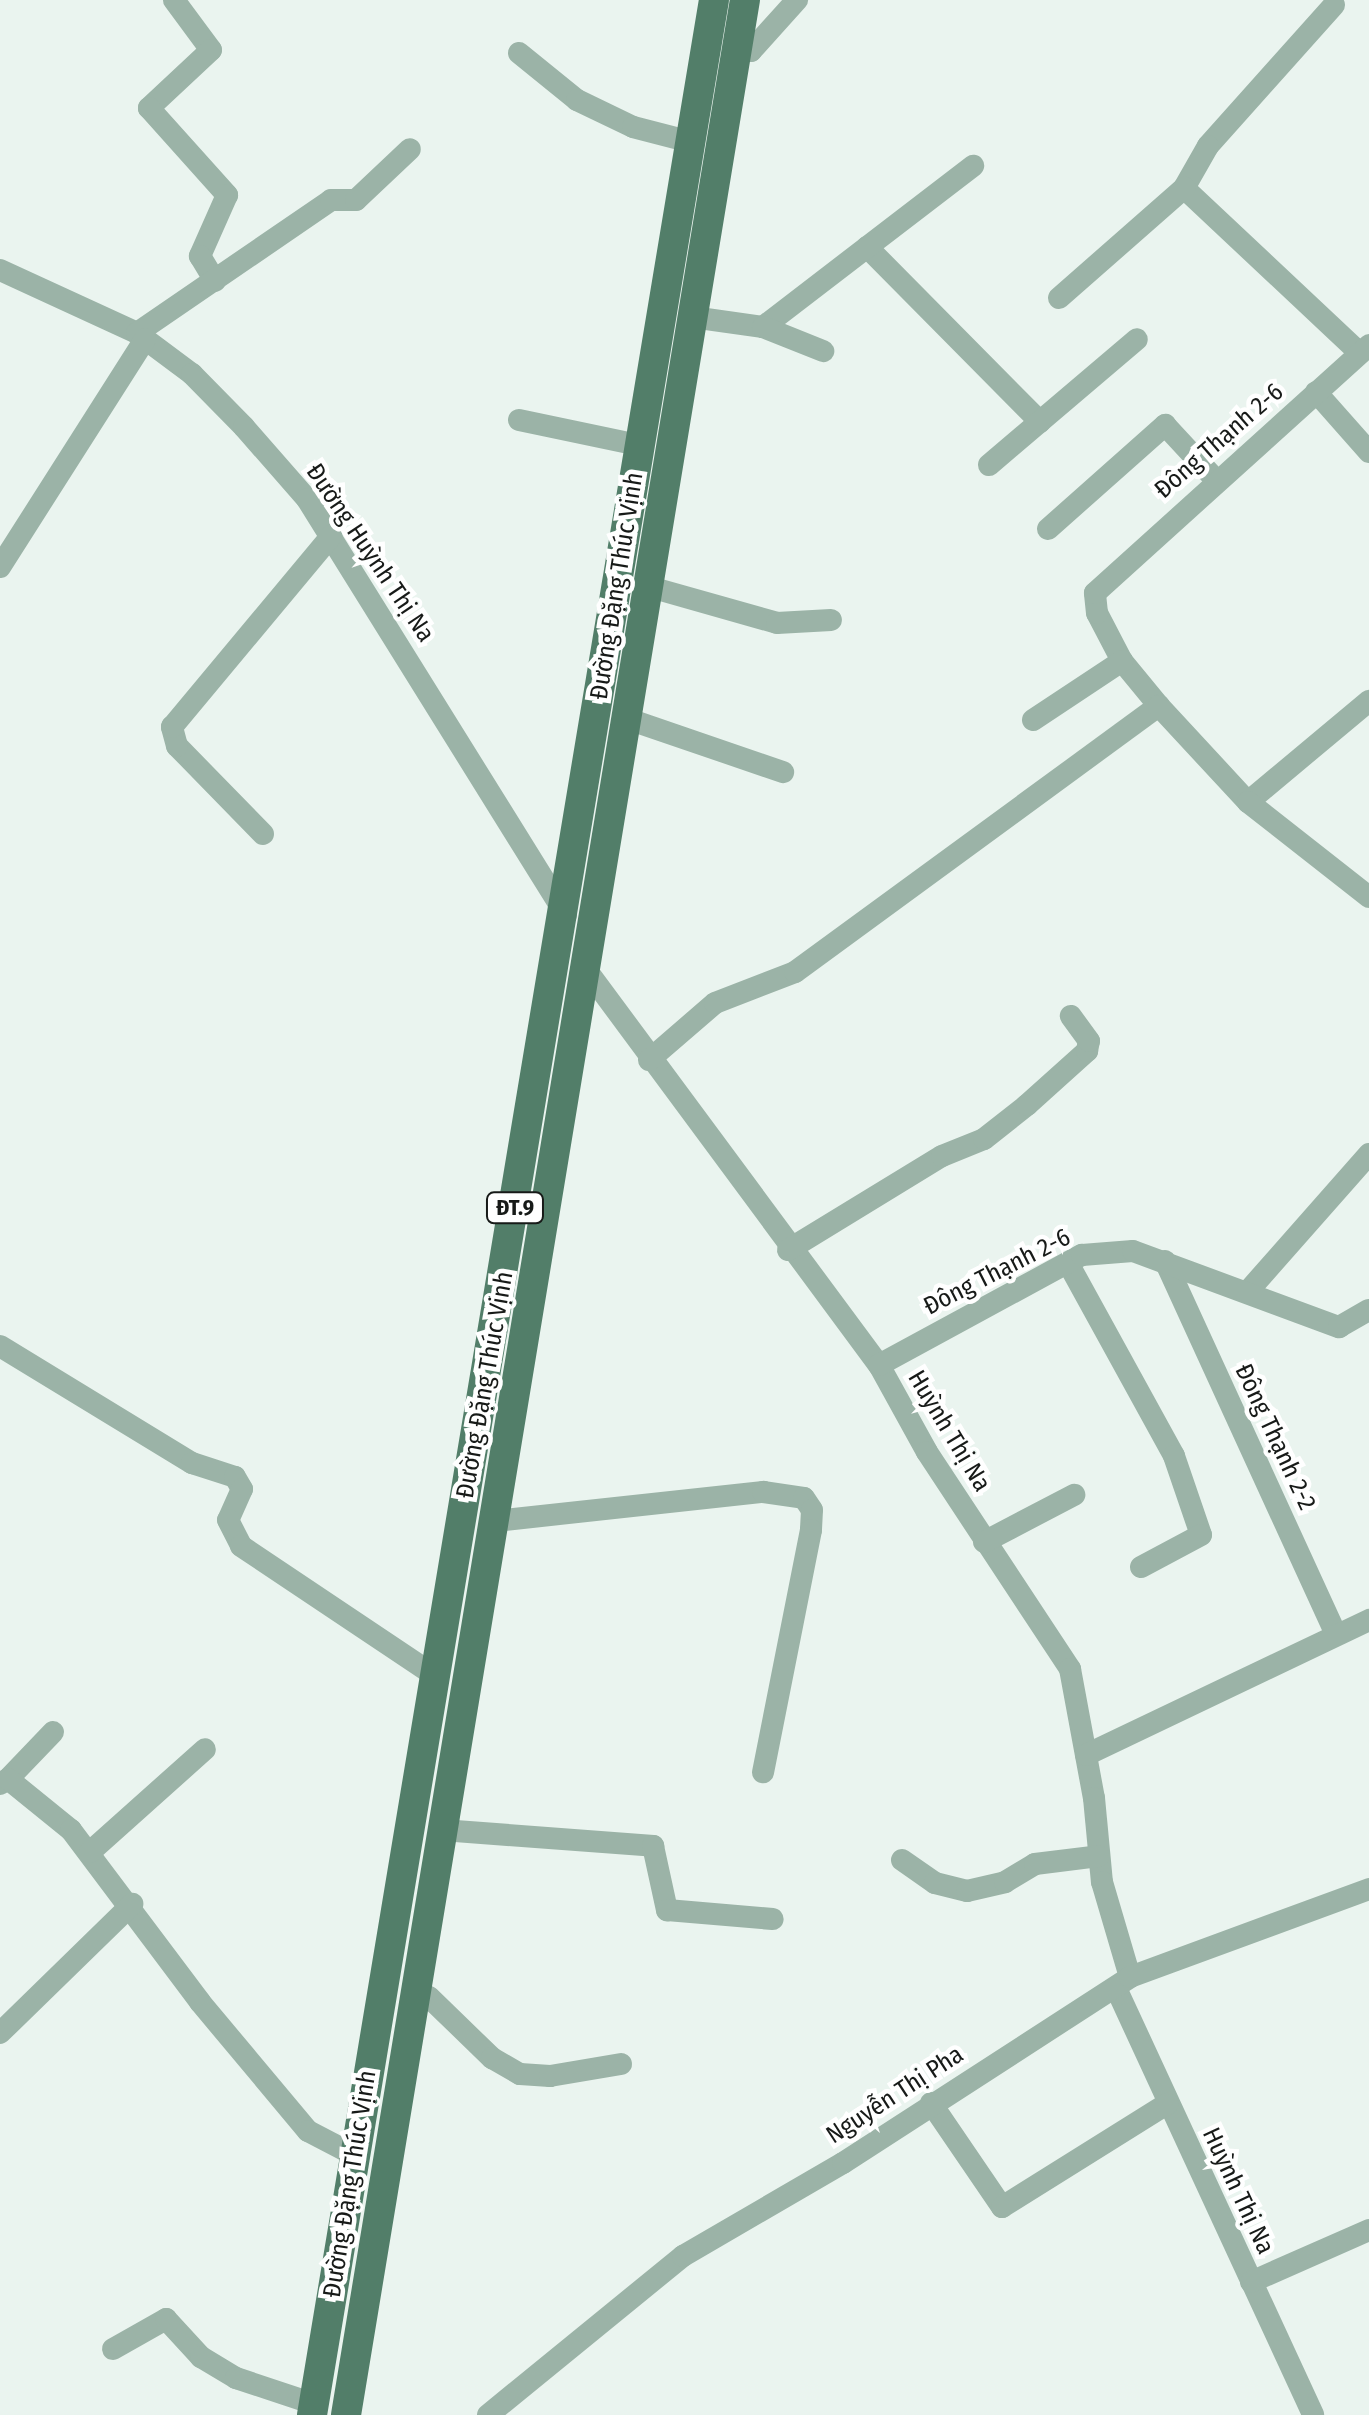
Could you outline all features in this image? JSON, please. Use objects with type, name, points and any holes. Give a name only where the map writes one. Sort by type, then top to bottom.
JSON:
[{"type":"main road","name":"Đường Đặng Thúc Vịnh","points":[[313,2410],[566,914],[714,0]]},
{"type":"main road","name":"Đường Đặng Thúc Vịnh","points":[[346,2415],[588,972],[745,0]]},
{"type":"street","points":[[174,0],[211,50],[149,108],[227,195],[200,256],[214,281]]},
{"type":"street","points":[[737,51],[751,51],[797,0]]},
{"type":"street","points":[[1059,298],[1184,188],[1208,146],[1334,5]]},
{"type":"street","points":[[519,53],[577,100],[633,127],[691,142]]},
{"type":"street","points":[[0,567],[140,336],[330,200],[356,200],[410,149]]},
{"type":"street","points":[[764,327],[973,166]]},
{"type":"street","points":[[1184,188],[1365,349]]},
{"type":"street","points":[[867,248],[1040,422]]},
{"type":"street","name":"Đường Huỳnh Thị Na","points":[[0,270],[140,336],[244,427],[331,536],[566,914]]},
{"type":"street","points":[[692,317],[764,327],[824,351]]},
{"type":"street","points":[[989,466],[1137,339]]},
{"type":"street","name":"Đông Thạnh 2-6","points":[[1122,660],[1093,603],[1106,579],[1365,349]]},
{"type":"street","points":[[1316,392],[1364,458]]},
{"type":"street","points":[[519,420],[639,445]]},
{"type":"street","points":[[1048,529],[1165,425],[1216,480]]},
{"type":"street","points":[[263,834],[177,746],[172,727],[331,536]]},
{"type":"street","points":[[650,587],[777,623],[831,620]]},
{"type":"street","points":[[1033,720],[1122,660],[1158,706],[1248,802],[1369,897]]},
{"type":"street","points":[[1248,802],[1369,701]]},
{"type":"street","points":[[649,1060],[726,996],[794,972],[1158,706]]},
{"type":"street","points":[[628,719],[783,772]]},
{"type":"street","name":"Huỳnh Thị Na","points":[[588,972],[788,1250],[879,1365],[984,1542],[1070,1669],[1123,1983],[1167,2104],[1313,2415]]},
{"type":"street","points":[[788,1250],[942,1156],[984,1139],[1028,1104],[1087,1051],[1089,1041],[1071,1016]]},
{"type":"street","points":[[1250,1290],[1369,1154]]},
{"type":"street","name":"Đông Thạnh 2-6","points":[[879,1365],[1082,1256],[1133,1251],[1250,1290],[1339,1327],[1369,1310]]},
{"type":"street","name":"Đông Thạnh 2-2","points":[[1165,1262],[1336,1635]]},
{"type":"street","points":[[1068,1263],[1174,1456],[1201,1535],[1141,1567]]},
{"type":"street","points":[[0,1346],[192,1463],[235,1477],[242,1489],[228,1520],[241,1546],[435,1676]]},
{"type":"street","points":[[495,1521],[763,1492],[804,1498],[812,1510],[811,1530],[763,1772]]},
{"type":"street","points":[[984,1542],[1074,1495]]},
{"type":"street","points":[[1086,1755],[1369,1620]]},
{"type":"street","points":[[52,1732],[4,1782],[90,1852],[132,1904],[200,2002],[308,2130],[354,2155]]},
{"type":"street","points":[[90,1852],[205,1749]]},
{"type":"street","points":[[442,1830],[654,1846],[667,1910],[773,1920]]},
{"type":"street","points":[[902,1860],[935,1883],[967,1891],[1006,1882],[1035,1864],[1100,1856]]},
{"type":"street","name":"Nguyễn Thị Pha","points":[[488,2415],[683,2256],[1123,1983],[1369,1889]]},
{"type":"street","points":[[0,2032],[132,1904]]},
{"type":"street","points":[[414,1996],[429,1997],[492,2058],[520,2074],[550,2076],[621,2064]]},
{"type":"street","points":[[931,2102],[1002,2207],[1167,2104]]},
{"type":"street","points":[[1251,2282],[1369,2230]]},
{"type":"street","points":[[113,2349],[166,2319],[202,2357],[236,2378],[313,2410]]}]
